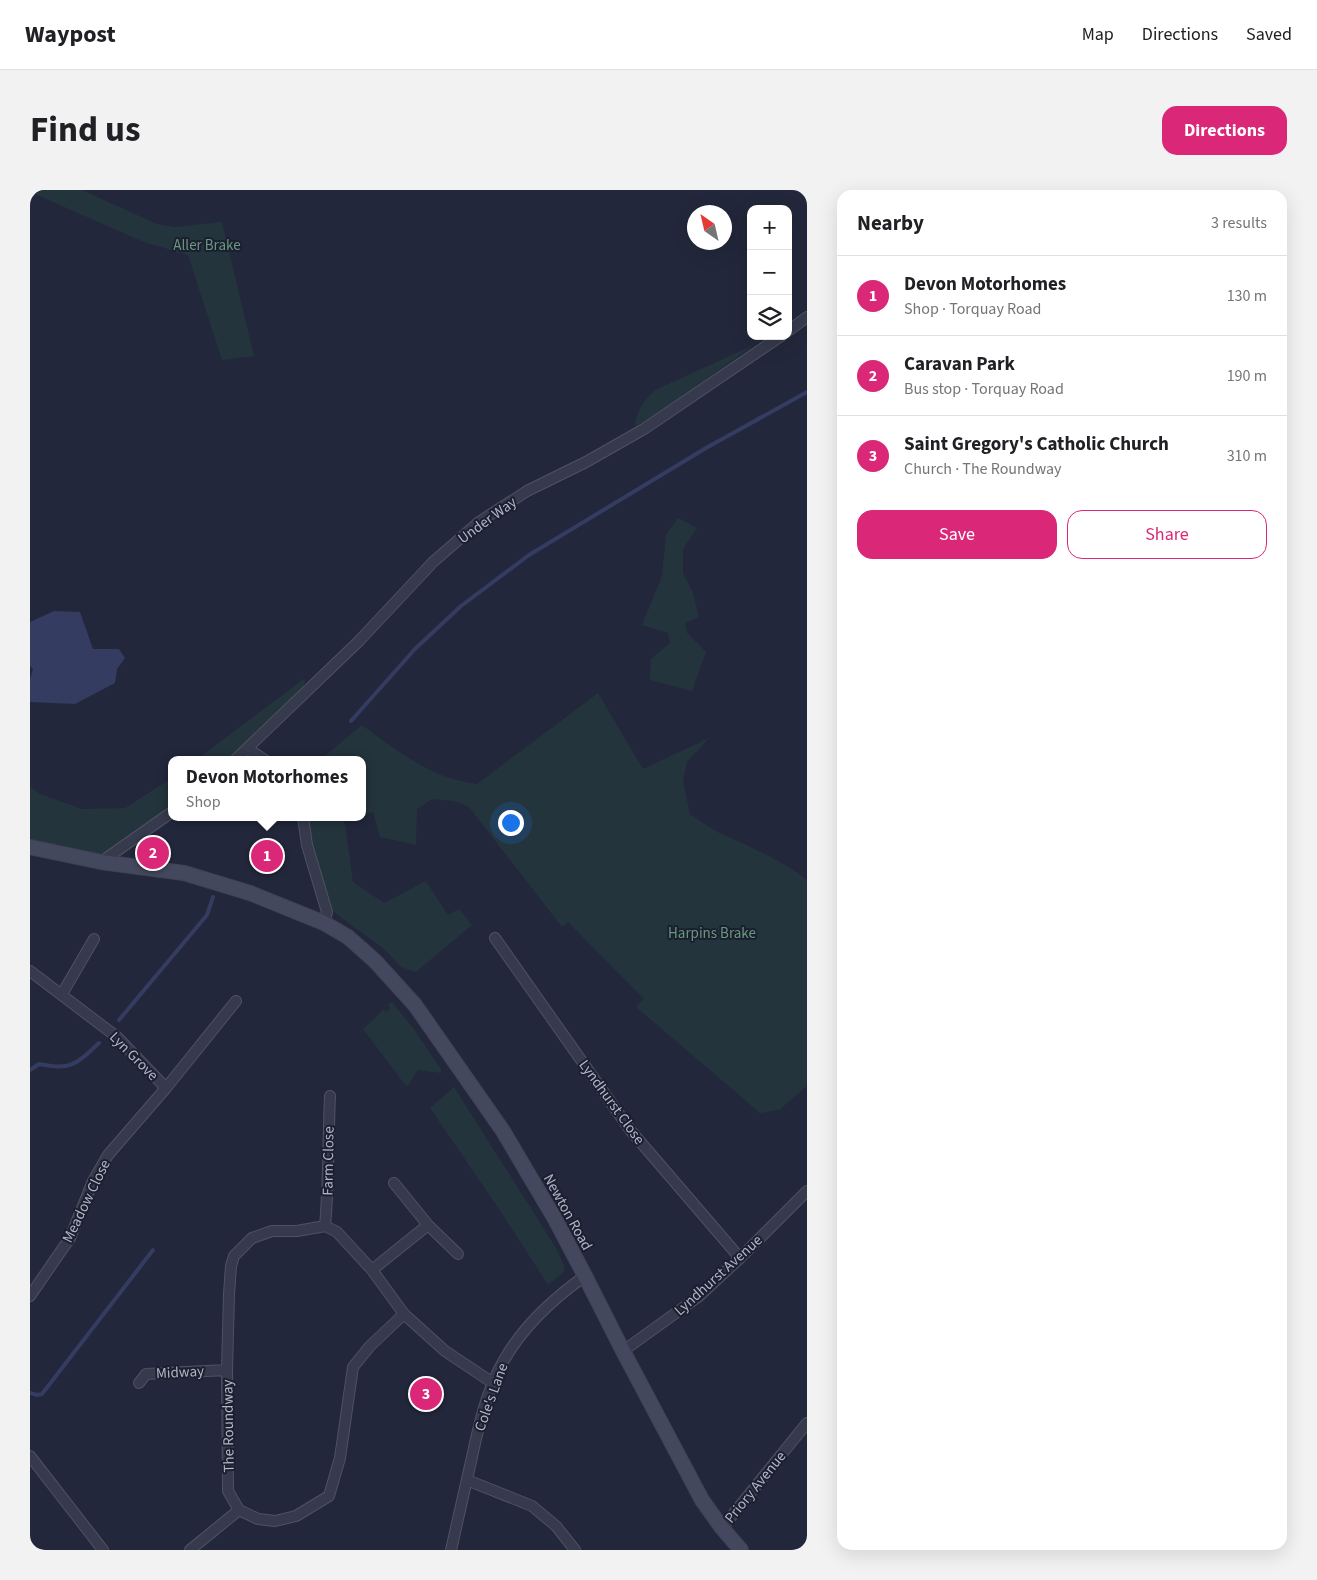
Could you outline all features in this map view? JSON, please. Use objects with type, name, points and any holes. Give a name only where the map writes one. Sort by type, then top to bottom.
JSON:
[{"type":"street","points":[[792,328],[807,318]]},
{"type":"street","name":"Under Way","points":[[240,756],[359,641],[433,562],[479,522],[527,491],[586,462],[644,429],[775,340]]},
{"type":"street","points":[[248,749],[259,756]]},
{"type":"street","points":[[101,862],[168,815]]},
{"type":"street","points":[[304,821],[307,845],[327,912],[324,923]]},
{"type":"street","name":"Newton Road","points":[[30,847],[101,862],[184,873],[250,893],[324,923],[348,936],[364,950],[415,1005],[503,1131],[586,1276],[623,1351],[702,1500],[741,1550]]},
{"type":"street","name":"Lyndhurst Close","points":[[495,938],[631,1131],[740,1258]]},
{"type":"street","points":[[62,994],[94,939]]},
{"type":"street","name":"Lyn Grove","points":[[30,971],[117,1037],[166,1088],[236,1001]]},
{"type":"street","name":"Meadow Close","points":[[30,1296],[70,1238],[93,1180],[108,1155],[166,1088]]},
{"type":"street","name":"Farm Close","points":[[324,1226],[328,1193],[327,1148],[330,1096]]},
{"type":"street","points":[[394,1183],[428,1225],[458,1254]]},
{"type":"street","name":"Lyndhurst Avenue","points":[[623,1351],[698,1297],[807,1191]]},
{"type":"street","points":[[372,1270],[428,1225]]},
{"type":"street","points":[[324,1226],[337,1232],[372,1270],[404,1314],[445,1351],[493,1384]]},
{"type":"street","name":"The Roundway","points":[[239,1510],[228,1491],[228,1294],[231,1266],[234,1256],[252,1238],[272,1231],[297,1231],[324,1226]]},
{"type":"street","name":"Cole's Lane","points":[[451,1550],[480,1422],[503,1361],[521,1336],[558,1295],[586,1276]]},
{"type":"street","points":[[190,1550],[239,1510],[258,1519],[276,1521],[296,1516],[329,1496],[340,1458],[353,1367],[376,1340],[404,1314]]},
{"type":"street","name":"Midway","points":[[139,1383],[146,1374],[227,1370]]},
{"type":"street","name":"Priory Avenue","points":[[722,1528],[807,1423]]},
{"type":"street","points":[[30,1456],[103,1550]]},
{"type":"street","points":[[467,1480],[532,1506],[556,1526],[575,1550]]},
{"type":"green space","name":"Aller Brake","points":[[30,190],[82,190],[157,224],[175,227],[222,222],[254,356],[222,360],[188,255],[144,242],[30,192]]},
{"type":"green space","points":[[754,345],[635,427],[641,406],[655,390]]},
{"type":"green space","points":[[678,518],[697,528],[683,549],[683,573],[693,593],[699,617],[685,623],[687,633],[706,652],[692,691],[650,680],[651,659],[670,643],[668,633],[642,625],[662,576],[666,535]]},
{"type":"green space","points":[[305,678],[303,695],[239,756],[201,756]]},
{"type":"green space","name":"Harpins Brake","points":[[598,693],[643,769],[709,738],[687,762],[683,781],[690,814],[720,833],[777,860],[807,880],[807,1086],[779,1110],[760,1113],[636,1007],[644,999],[568,922],[562,927],[469,807],[454,801],[432,799],[417,809],[416,845],[380,837],[373,812],[366,813],[366,756],[325,756],[362,725],[401,753],[430,770],[461,781],[477,784]]},
{"type":"green space","points":[[168,781],[168,815],[101,862],[30,847],[30,786],[40,794],[82,809],[125,808]]},
{"type":"green space","points":[[308,821],[344,821],[353,882],[384,903],[426,881],[448,915],[459,909],[472,925],[416,972],[401,967],[384,949],[335,913],[327,899],[312,845]]},
{"type":"green space","points":[[392,1002],[413,1028],[441,1069],[441,1073],[418,1070],[406,1086],[363,1029],[384,1009],[386,1012],[390,1009],[388,1005]]},
{"type":"green space","points":[[454,1087],[556,1248],[564,1266],[564,1272],[548,1285],[430,1108]]},
{"type":"water","points":[[54,611],[80,612],[93,649],[119,649],[125,658],[117,669],[115,683],[75,704],[30,702],[30,679],[33,669],[30,666],[30,622]]},
{"type":"waterway","points":[[351,721],[415,649],[461,606],[529,555],[706,448],[807,392]]},
{"type":"waterway","points":[[119,1020],[207,915],[213,897]]},
{"type":"waterway","points":[[30,1070],[39,1064],[58,1067],[72,1064],[79,1061],[99,1043]]},
{"type":"waterway","points":[[30,1393],[42,1394],[153,1250]]},
{"type":"place","name":"Caravan Park","points":[[153,853]]},
{"type":"place","name":"Devon Motorhomes","points":[[267,856]]},
{"type":"place","name":"Saint Gregory's Catholic Church","points":[[426,1394]]}]
